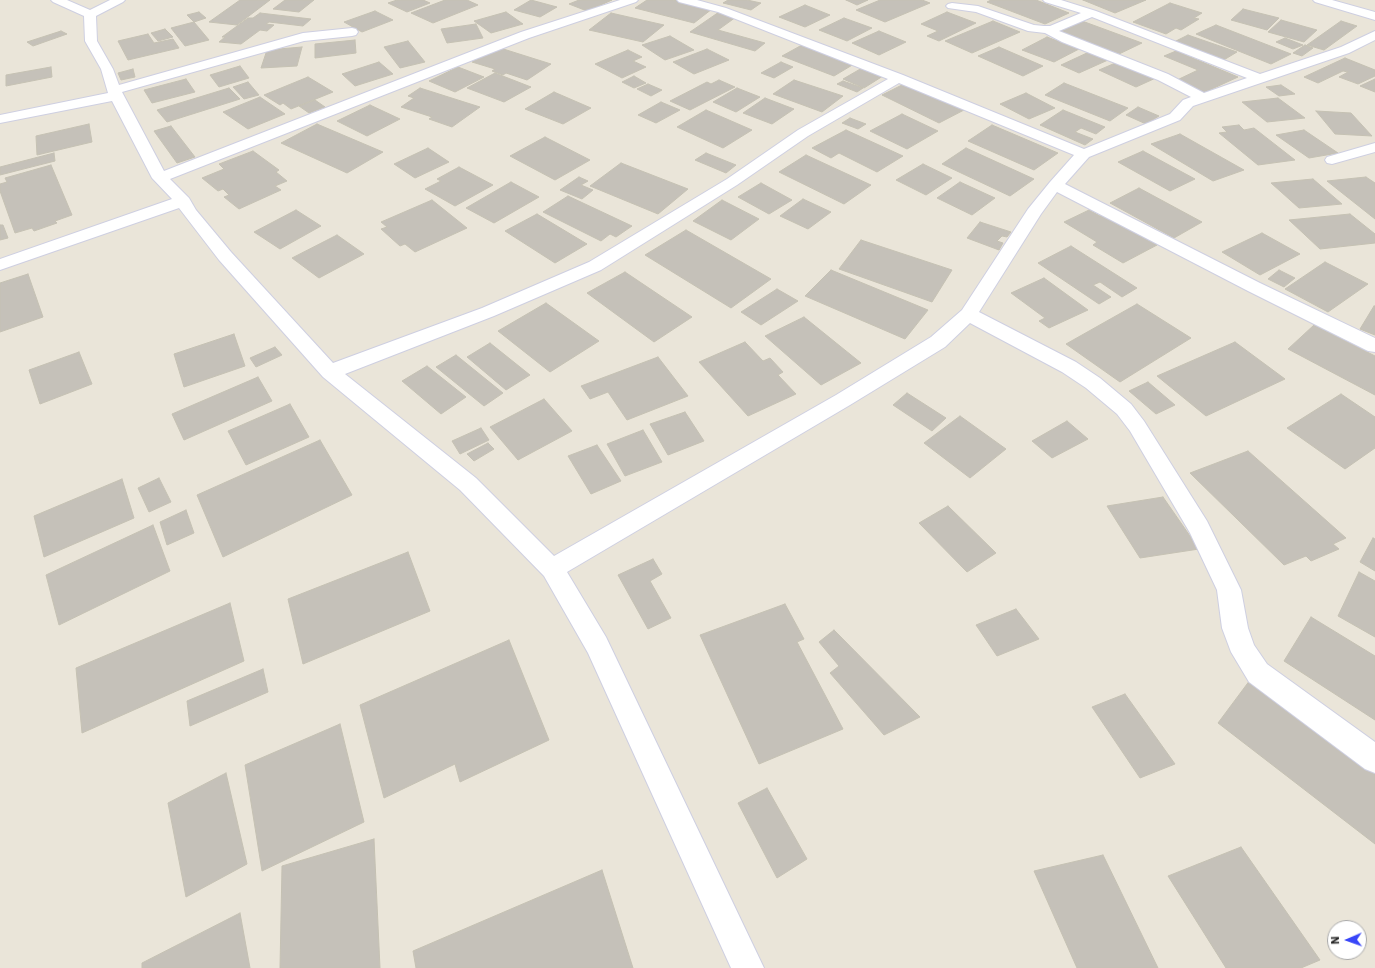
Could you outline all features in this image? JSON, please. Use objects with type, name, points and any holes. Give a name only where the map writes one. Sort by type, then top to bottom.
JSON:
[{"type":"street","points":[[57,0],[90,14],[119,0]]},
{"type":"street","points":[[160,178],[270,136],[525,34],[632,0]]},
{"type":"street","points":[[683,0],[722,10],[898,78],[1084,154]]},
{"type":"street","points":[[1049,0],[1092,13],[1259,78]]},
{"type":"street","points":[[1319,0],[1375,16]]},
{"type":"street","points":[[952,6],[978,9],[1032,28],[1048,30],[1066,39],[1163,77],[1203,98]]},
{"type":"street","points":[[1048,30],[1092,13]]},
{"type":"street","points":[[90,14],[91,41],[107,69],[116,93],[160,178],[183,201],[189,212],[225,256],[330,372],[468,484],[552,570],[597,645],[748,968]]},
{"type":"street","points":[[0,119],[116,93],[303,36],[352,32]]},
{"type":"street","points":[[552,570],[863,388],[938,342],[968,314],[1034,212],[1055,185],[1084,154],[1175,117],[1188,103],[1259,78],[1326,57],[1375,35]]},
{"type":"street","points":[[330,372],[488,312],[595,266],[732,182],[803,133],[898,78]]},
{"type":"street","points":[[1332,160],[1375,147]]},
{"type":"street","points":[[1055,185],[1233,276],[1375,346]]},
{"type":"street","points":[[0,265],[183,201]]},
{"type":"street","points":[[968,314],[1069,367],[1093,383],[1124,408],[1137,426],[1199,528],[1229,590],[1236,628],[1244,652],[1258,673],[1375,759]]},
{"type":"building","points":[[240,0],[270,0],[237,25],[209,22]]},
{"type":"building","points":[[285,0],[314,0],[299,12],[273,9]]},
{"type":"building","points":[[397,0],[423,0],[430,3],[407,12],[388,3]]},
{"type":"building","points":[[445,0],[467,0],[478,5],[433,23],[411,13]]},
{"type":"building","points":[[531,0],[557,7],[540,17],[514,10]]},
{"type":"building","points":[[579,0],[612,0],[587,11],[569,4]]},
{"type":"building","points":[[647,0],[673,0],[712,9],[694,23],[635,8]]},
{"type":"building","points":[[728,0],[747,0],[761,3],[751,10],[723,3]]},
{"type":"building","points":[[846,0],[868,0],[857,5]]},
{"type":"building","points":[[880,0],[922,0],[930,3],[885,22],[856,10]]},
{"type":"building","points":[[991,0],[1036,0],[1069,13],[1045,24],[987,2]]},
{"type":"building","points":[[1083,0],[1146,0],[1115,13]]},
{"type":"building","points":[[1170,3],[1202,13],[1194,18],[1199,19],[1181,30],[1176,28],[1166,34],[1133,22]]},
{"type":"building","points":[[805,5],[830,15],[805,27],[779,17]]},
{"type":"building","points":[[1243,9],[1279,18],[1267,30],[1231,20]]},
{"type":"building","points":[[375,11],[393,20],[362,32],[344,22]]},
{"type":"building","points":[[199,12],[206,18],[194,22],[187,15]]},
{"type":"building","points":[[506,12],[523,24],[491,33],[474,21]]},
{"type":"building","points":[[719,12],[736,17],[718,30],[765,43],[755,51],[690,32]]},
{"type":"building","points":[[947,12],[976,23],[939,41],[927,36],[938,31],[921,24]]},
{"type":"building","points":[[260,13],[311,19],[303,26],[269,22],[266,24],[274,25],[267,31],[260,30],[241,44],[219,42],[225,37],[222,37],[248,18],[253,18]]},
{"type":"building","points":[[611,13],[664,25],[643,42],[589,30]]},
{"type":"building","points":[[844,18],[872,28],[847,41],[819,30]]},
{"type":"building","points":[[1281,20],[1317,30],[1304,42],[1268,32]]},
{"type":"building","points":[[993,21],[1020,32],[972,53],[945,41]]},
{"type":"building","points":[[1082,21],[1142,43],[1119,54],[1060,31]]},
{"type":"building","points":[[1341,21],[1357,26],[1324,50],[1307,45]]},
{"type":"building","points":[[194,22],[209,40],[185,46],[171,28]]},
{"type":"building","points":[[476,24],[483,38],[447,43],[441,29]]},
{"type":"building","points":[[1216,25],[1291,54],[1271,64],[1196,34]]},
{"type":"building","points":[[165,29],[173,37],[158,41],[151,33]]},
{"type":"building","points":[[61,31],[67,34],[33,46],[27,42]]},
{"type":"building","points":[[879,31],[906,42],[879,55],[852,43]]},
{"type":"building","points":[[148,34],[154,43],[173,39],[179,48],[128,60],[118,41]]},
{"type":"building","points":[[1188,35],[1237,52],[1222,61],[1170,44]]},
{"type":"building","points":[[670,36],[694,50],[665,60],[642,45]]},
{"type":"building","points":[[1047,37],[1079,49],[1054,62],[1022,50]]},
{"type":"building","points":[[1285,38],[1303,45],[1293,49],[1276,42]]},
{"type":"building","points":[[355,40],[356,53],[315,58],[315,44]]},
{"type":"building","points":[[408,41],[425,62],[400,68],[384,47]]},
{"type":"building","points":[[802,45],[854,64],[834,76],[782,56]]},
{"type":"building","points":[[1305,45],[1313,48],[1302,56],[1293,53]]},
{"type":"building","points":[[302,47],[297,66],[261,68],[267,50]]},
{"type":"building","points":[[497,47],[551,64],[527,80],[506,73],[503,75],[492,71],[495,69],[472,62]]},
{"type":"building","points":[[999,47],[1043,66],[1023,76],[978,56]]},
{"type":"building","points":[[707,49],[729,60],[694,74],[673,62]]},
{"type":"building","points":[[628,50],[642,57],[633,61],[646,67],[622,78],[595,64]]},
{"type":"building","points":[[1176,51],[1238,77],[1203,93],[1175,81],[1198,70],[1164,56]]},
{"type":"building","points":[[1089,52],[1108,60],[1079,73],[1061,65]]},
{"type":"building","points":[[1345,58],[1375,70],[1375,76],[1358,84],[1339,77],[1348,72],[1343,71],[1318,83],[1304,77]]},
{"type":"building","points":[[1120,61],[1158,77],[1136,87],[1099,70]]},
{"type":"building","points":[[379,62],[393,74],[355,86],[342,74]]},
{"type":"building","points":[[781,62],[793,67],[774,78],[761,73]]},
{"type":"building","points":[[240,66],[249,78],[219,87],[210,75]]},
{"type":"building","points":[[51,67],[52,77],[6,86],[6,75]]},
{"type":"building","points":[[458,67],[484,77],[455,92],[429,81]]},
{"type":"building","points":[[862,68],[883,76],[864,88],[843,79]]},
{"type":"building","points":[[133,69],[135,77],[121,80],[118,73]]},
{"type":"building","points":[[495,73],[531,87],[504,102],[467,88]]},
{"type":"building","points":[[634,76],[646,83],[634,88],[622,82]]},
{"type":"building","points":[[308,77],[333,92],[291,109],[283,103],[280,105],[264,95]]},
{"type":"building","points":[[186,79],[195,92],[152,103],[144,90]]},
{"type":"building","points":[[1375,79],[1375,92],[1360,86]]},
{"type":"building","points":[[719,80],[735,87],[690,110],[670,101],[707,82],[711,84]]},
{"type":"building","points":[[794,80],[843,96],[822,112],[773,94]]},
{"type":"building","points":[[843,81],[863,88],[857,92],[837,84]]},
{"type":"building","points":[[248,82],[259,95],[244,99],[233,87]]},
{"type":"building","points":[[906,83],[964,110],[939,123],[882,95]]},
{"type":"building","points":[[1064,83],[1128,108],[1110,121],[1045,95]]},
{"type":"building","points":[[648,84],[662,90],[651,96],[637,89]]},
{"type":"building","points":[[1281,85],[1295,94],[1279,96],[1266,87]]},
{"type":"building","points":[[229,88],[240,99],[167,122],[157,110]]},
{"type":"building","points":[[420,88],[480,107],[452,127],[429,119],[432,117],[401,107],[414,98],[408,96]]},
{"type":"building","points":[[737,88],[760,97],[736,112],[713,102]]},
{"type":"building","points":[[554,92],[591,108],[563,124],[525,109]]},
{"type":"building","points":[[1026,93],[1055,108],[1029,119],[1000,104]]},
{"type":"building","points":[[260,97],[285,114],[248,129],[223,112]]},
{"type":"building","points":[[765,98],[794,109],[772,124],[743,113]]},
{"type":"building","points":[[1278,98],[1305,118],[1267,122],[1242,102]]},
{"type":"building","points":[[315,100],[325,107],[309,113],[299,106]]},
{"type":"building","points":[[661,102],[680,110],[656,123],[638,115]]},
{"type":"building","points":[[370,105],[400,119],[367,136],[337,121]]},
{"type":"building","points":[[1138,107],[1159,116],[1146,124],[1126,115]]},
{"type":"building","points":[[706,110],[752,130],[723,148],[677,127]]},
{"type":"building","points":[[1063,110],[1105,127],[1096,134],[1081,128],[1075,132],[1093,139],[1085,145],[1040,125]]},
{"type":"building","points":[[1316,111],[1351,113],[1372,136],[1335,134]]},
{"type":"building","points":[[902,114],[938,131],[907,149],[870,131]]},
{"type":"building","points":[[850,118],[866,124],[858,129],[842,123]]},
{"type":"building","points":[[89,124],[92,142],[37,155],[36,136]]},
{"type":"building","points":[[317,124],[383,152],[347,173],[281,143]]},
{"type":"building","points":[[992,125],[1058,153],[1034,170],[968,141]]},
{"type":"building","points":[[1239,125],[1244,130],[1254,128],[1295,160],[1258,165],[1219,133],[1227,132],[1222,127]]},
{"type":"building","points":[[171,126],[195,157],[177,163],[154,131]]},
{"type":"building","points":[[846,130],[903,156],[877,172],[839,153],[831,158],[812,148]]},
{"type":"building","points":[[1304,130],[1338,153],[1309,158],[1276,135]]},
{"type":"building","points":[[1180,134],[1244,170],[1213,181],[1151,144]]},
{"type":"building","points":[[545,137],[590,160],[555,180],[510,156]]},
{"type":"building","points":[[428,148],[449,162],[415,178],[394,164]]},
{"type":"building","points":[[966,148],[1034,179],[1010,196],[942,164]]},
{"type":"building","points":[[253,151],[279,170],[276,172],[287,181],[275,186],[281,190],[239,209],[224,197],[229,195],[223,189],[218,191],[202,178],[224,169],[219,164]]},
{"type":"building","points":[[1143,151],[1195,179],[1170,191],[1118,162]]},
{"type":"building","points":[[54,153],[55,161],[0,175],[0,167]]},
{"type":"building","points":[[706,153],[736,165],[726,173],[695,160]]},
{"type":"building","points":[[806,155],[871,185],[844,204],[779,172]]},
{"type":"building","points":[[621,163],[688,189],[658,214],[590,186]]},
{"type":"building","points":[[923,164],[952,178],[926,195],[896,180]]},
{"type":"building","points":[[51,165],[72,215],[55,221],[57,223],[34,231],[32,228],[15,233],[0,191],[0,184],[7,182],[5,178]]},
{"type":"building","points":[[459,167],[493,185],[455,206],[425,189],[441,181],[437,179]]},
{"type":"building","points":[[579,177],[588,181],[581,185],[593,190],[582,199],[560,190]]},
{"type":"building","points":[[1366,177],[1375,183],[1375,219],[1327,181]]},
{"type":"building","points":[[1313,179],[1342,204],[1299,208],[1271,183]]},
{"type":"building","points":[[511,182],[539,197],[494,223],[466,208]]},
{"type":"building","points":[[960,182],[995,198],[972,215],[937,198]]},
{"type":"building","points":[[761,183],[792,200],[769,214],[738,197]]},
{"type":"building","points":[[1139,188],[1202,222],[1174,238],[1110,203]]},
{"type":"building","points":[[568,196],[632,226],[616,237],[610,234],[601,241],[543,212]]},
{"type":"building","points":[[803,199],[831,212],[808,229],[780,216]]},
{"type":"building","points":[[432,200],[467,228],[415,252],[405,244],[400,246],[381,229],[387,227],[381,222]]},
{"type":"building","points":[[722,200],[759,219],[731,240],[693,221]]},
{"type":"building","points":[[296,210],[321,226],[280,249],[254,232]]},
{"type":"building","points":[[1089,210],[1100,216],[1104,214],[1157,245],[1123,263],[1093,245],[1097,242],[1064,222]]},
{"type":"building","points":[[537,214],[587,244],[555,263],[505,231]]},
{"type":"building","points":[[1350,214],[1375,234],[1375,243],[1320,249],[1289,220]]},
{"type":"building","points":[[980,222],[1011,232],[1007,237],[1002,236],[997,241],[1003,243],[999,250],[967,238]]},
{"type":"building","points":[[0,225],[3,225],[8,238],[0,240]]},
{"type":"building","points":[[686,230],[771,279],[731,308],[645,255]]},
{"type":"building","points":[[1262,233],[1300,254],[1260,275],[1222,252]]},
{"type":"building","points":[[337,235],[364,254],[319,278],[292,258]]},
{"type":"building","points":[[861,240],[952,270],[932,302],[839,269]]},
{"type":"building","points":[[1071,246],[1137,288],[1122,297],[1100,282],[1093,285],[1111,297],[1099,304],[1038,263]]},
{"type":"building","points":[[1325,262],[1368,284],[1328,312],[1285,289]]},
{"type":"building","points":[[831,270],[928,310],[905,339],[805,296]]},
{"type":"building","points":[[1279,270],[1295,278],[1284,287],[1268,279]]},
{"type":"building","points":[[625,272],[692,317],[654,342],[587,293]]},
{"type":"building","points":[[28,274],[43,317],[0,332],[0,283]]},
{"type":"building","points":[[1044,278],[1088,310],[1049,328],[1039,321],[1045,318],[1011,293]]},
{"type":"building","points":[[777,289],[798,301],[761,325],[741,312]]},
{"type":"building","points":[[546,303],[599,341],[550,372],[498,331]]},
{"type":"building","points":[[1137,304],[1191,338],[1120,382],[1066,344]]},
{"type":"building","points":[[1375,306],[1375,335],[1360,329]]},
{"type":"building","points":[[804,317],[861,363],[821,385],[765,336]]},
{"type":"building","points":[[1314,325],[1375,356],[1375,395],[1288,349]]},
{"type":"building","points":[[234,334],[245,366],[184,387],[174,354]]},
{"type":"building","points":[[745,342],[763,361],[770,358],[783,372],[778,375],[796,394],[748,416],[699,362]]},
{"type":"building","points":[[1235,342],[1285,379],[1206,416],[1157,376]]},
{"type":"building","points":[[490,343],[530,375],[506,390],[467,357]]},
{"type":"building","points":[[275,347],[282,355],[256,367],[250,358]]},
{"type":"building","points":[[79,352],[92,384],[40,404],[29,370]]},
{"type":"building","points":[[456,355],[503,393],[484,406],[436,367]]},
{"type":"building","points":[[658,357],[688,396],[627,420],[608,392],[590,399],[581,386]]},
{"type":"building","points":[[427,366],[466,397],[441,414],[402,381]]},
{"type":"building","points":[[258,377],[272,401],[184,440],[172,414]]},
{"type":"building","points":[[1148,382],[1175,405],[1156,414],[1129,391]]},
{"type":"building","points":[[907,393],[946,418],[932,431],[893,405]]},
{"type":"building","points":[[1341,394],[1375,417],[1375,448],[1345,469],[1287,428]]},
{"type":"building","points":[[544,399],[572,431],[518,460],[490,427]]},
{"type":"building","points":[[290,404],[309,437],[246,465],[228,431]]},
{"type":"building","points":[[685,412],[704,441],[668,455],[650,424]]},
{"type":"building","points":[[960,416],[1006,449],[970,478],[924,443]]},
{"type":"building","points":[[1067,421],[1088,439],[1052,458],[1032,441]]},
{"type":"building","points":[[481,428],[489,440],[460,454],[452,441]]},
{"type":"building","points":[[643,430],[662,462],[625,476],[607,444]]},
{"type":"building","points":[[320,440],[352,495],[223,557],[197,495]]},
{"type":"building","points":[[488,443],[494,449],[474,461],[467,454]]},
{"type":"building","points":[[597,445],[621,481],[591,494],[568,456]]},
{"type":"building","points":[[1248,451],[1346,538],[1333,544],[1339,549],[1311,561],[1306,556],[1284,565],[1190,473]]},
{"type":"building","points":[[159,478],[171,502],[149,512],[138,488]]},
{"type":"building","points":[[122,479],[134,518],[44,557],[34,516]]},
{"type":"building","points":[[1163,497],[1199,549],[1140,558],[1107,506]]},
{"type":"building","points":[[948,506],[996,553],[967,572],[919,523]]},
{"type":"building","points":[[186,510],[194,533],[167,545],[160,522]]},
{"type":"building","points":[[153,525],[170,571],[59,625],[46,575]]},
{"type":"building","points":[[1373,538],[1375,539],[1375,571],[1360,562]]},
{"type":"building","points":[[408,552],[430,611],[303,664],[288,599]]},
{"type":"building","points":[[653,559],[662,574],[650,581],[671,618],[648,629],[618,575]]},
{"type":"building","points":[[1359,572],[1375,581],[1375,637],[1338,616]]},
{"type":"building","points":[[230,603],[244,661],[82,733],[76,668]]},
{"type":"building","points":[[785,604],[804,639],[797,642],[843,729],[759,764],[700,635]]},
{"type":"building","points":[[1016,609],[1039,639],[997,656],[976,625]]},
{"type":"building","points":[[1311,617],[1375,656],[1375,720],[1284,661]]},
{"type":"building","points":[[834,630],[920,717],[884,735],[830,673],[839,666],[819,642]]},
{"type":"building","points":[[509,640],[549,740],[460,782],[455,764],[384,798],[360,705]]},
{"type":"building","points":[[263,669],[268,692],[190,726],[187,701]]},
{"type":"building","points":[[1253,676],[1375,766],[1375,844],[1218,723]]},
{"type":"building","points":[[1125,694],[1175,764],[1140,778],[1092,707]]},
{"type":"building","points":[[340,724],[364,822],[262,871],[245,765]]},
{"type":"building","points":[[226,773],[247,864],[186,897],[168,803]]},
{"type":"building","points":[[767,788],[807,859],[777,878],[738,803]]},
{"type":"building","points":[[374,839],[380,968],[280,968],[282,866]]},
{"type":"building","points":[[1241,847],[1320,960],[1301,968],[1226,968],[1168,876]]},
{"type":"building","points":[[1103,855],[1158,968],[1077,968],[1034,871]]},
{"type":"building","points":[[602,870],[633,968],[416,968],[413,951]]},
{"type":"building","points":[[240,913],[250,968],[142,968],[142,963]]}]
